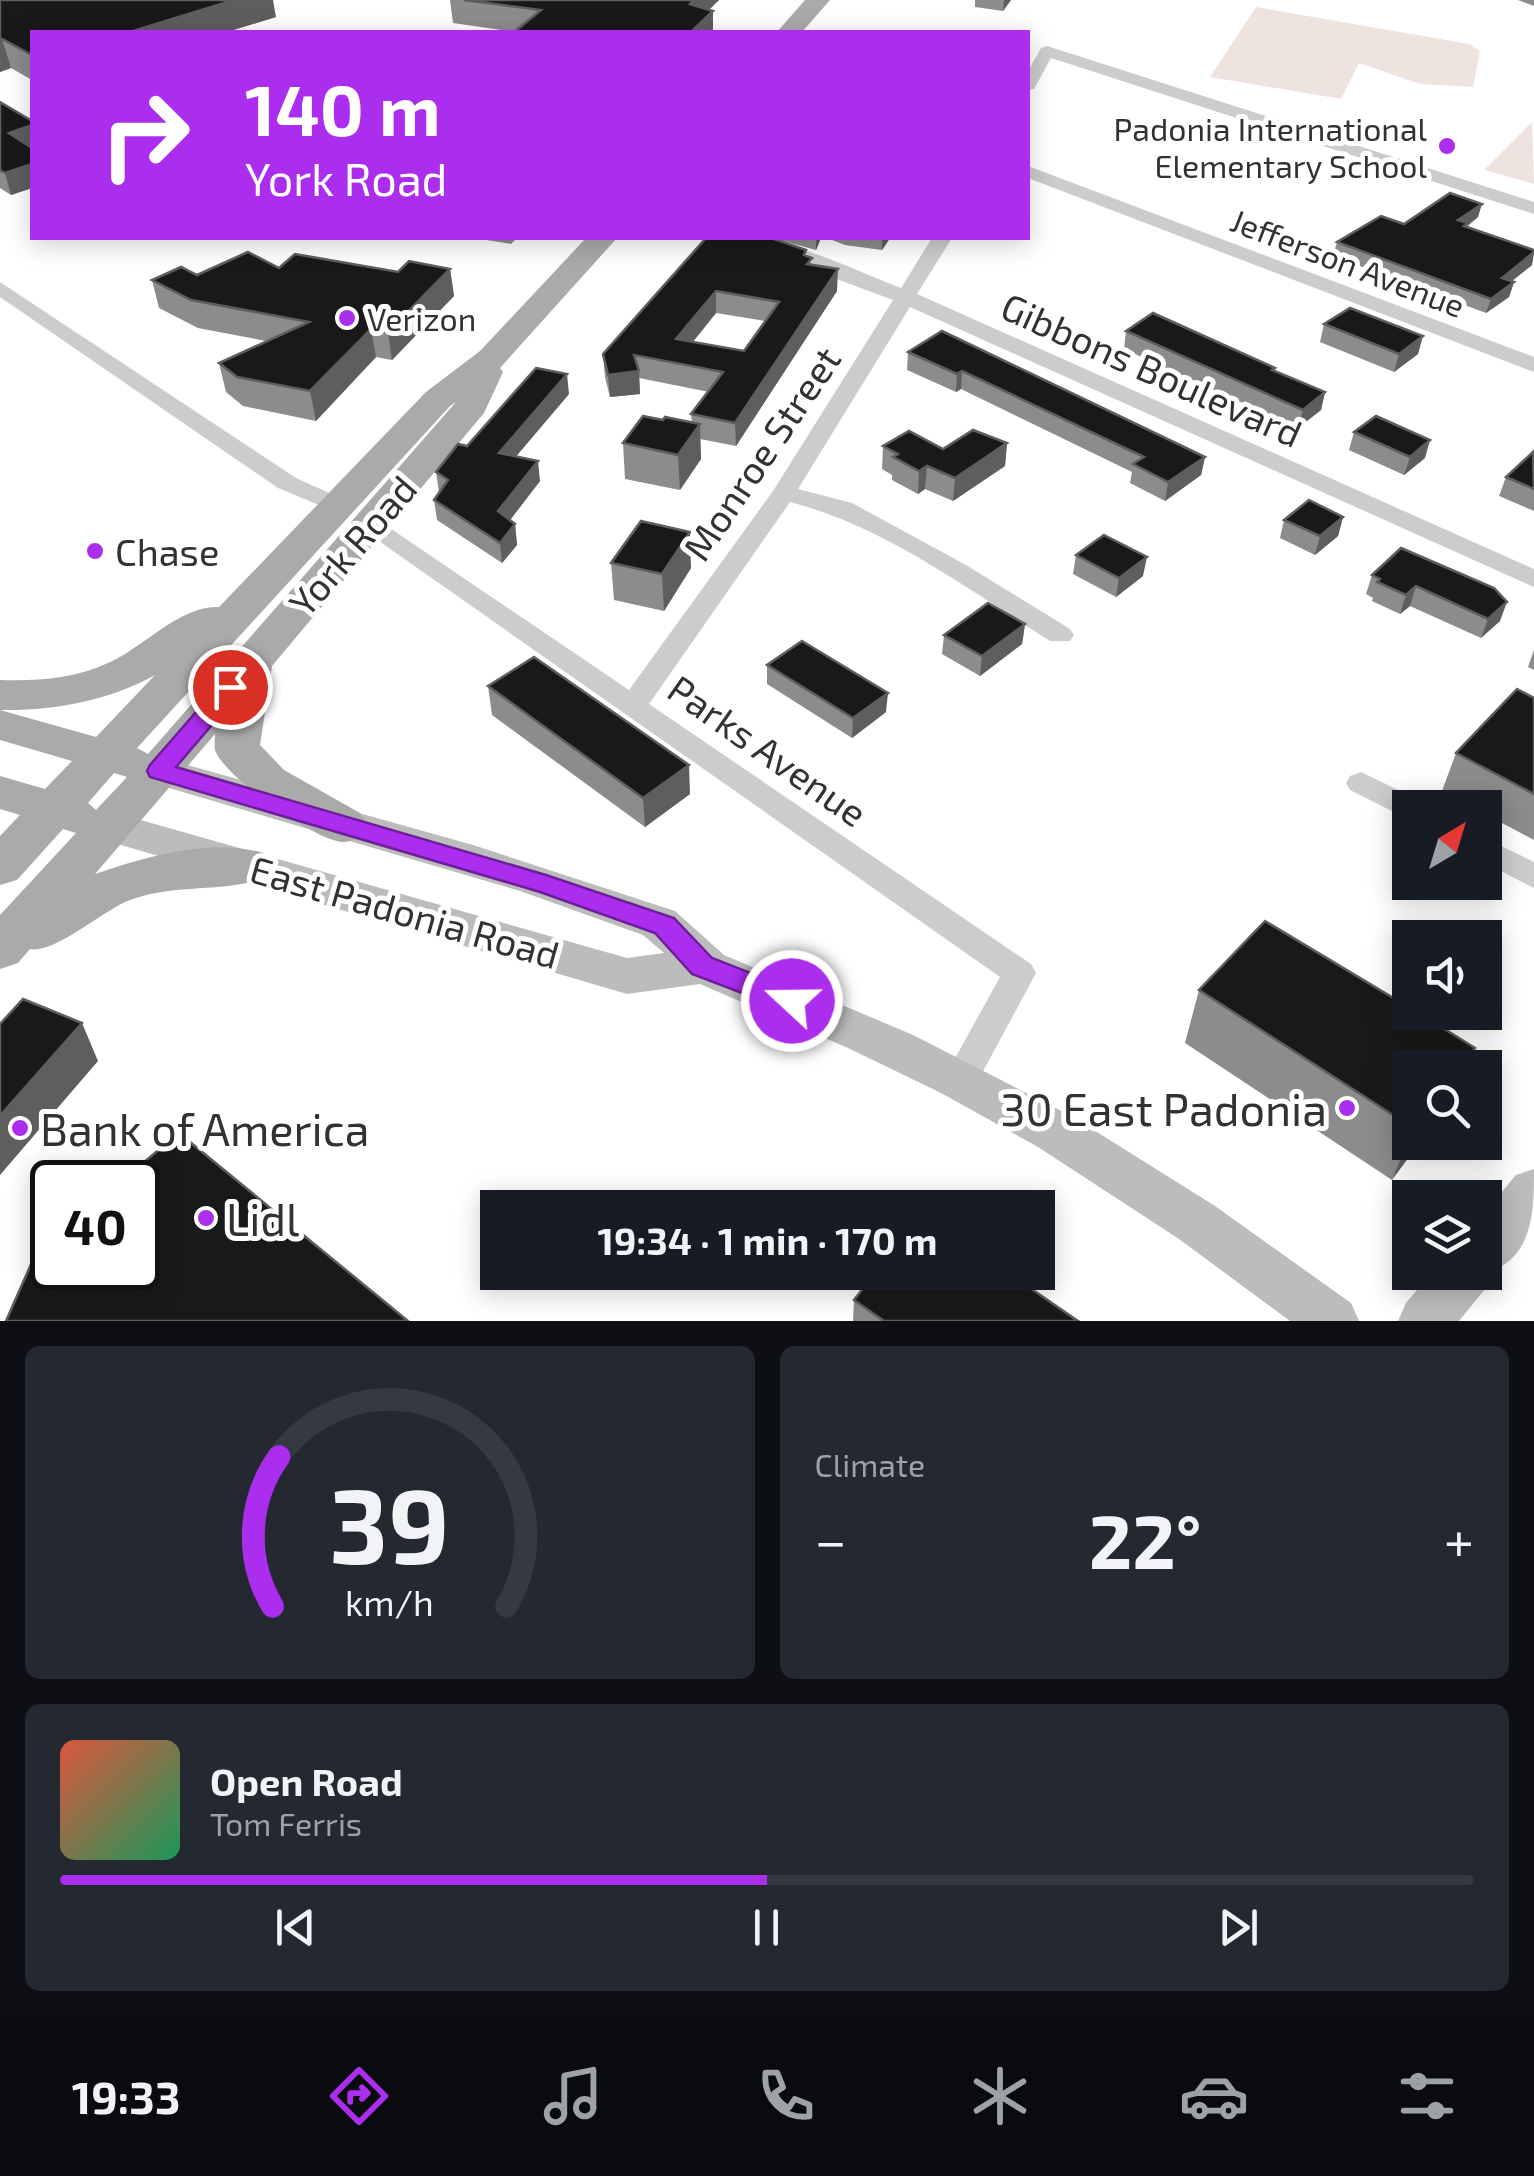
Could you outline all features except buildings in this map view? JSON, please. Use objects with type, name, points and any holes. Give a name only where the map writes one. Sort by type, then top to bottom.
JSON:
[{"type":"main road","points":[[791,30],[818,0]]},
{"type":"main road","name":"York Road","points":[[0,867],[244,607],[354,516],[472,406],[492,358],[600,240]]},
{"type":"main road","name":"York Road","points":[[0,949],[255,659],[354,516]]},
{"type":"main road","points":[[0,695],[44,694],[122,674],[184,632],[244,607]]},
{"type":"main road","points":[[255,659],[238,727],[237,749],[268,782],[343,825]]},
{"type":"main road","points":[[0,725],[159,771]]},
{"type":"main road","points":[[0,792],[110,826]]},
{"type":"main road","points":[[0,960],[72,905],[117,883],[194,868],[246,866]]},
{"type":"street","points":[[1030,82],[1047,51],[1534,208]]},
{"type":"street","name":"Jefferson Avenue","points":[[1030,173],[1534,365]]},
{"type":"street","name":"Gibbons Boulevard","points":[[743,240],[802,257],[908,298],[1534,579]]},
{"type":"street","name":"Monroe Street","points":[[633,705],[784,493],[941,240]]},
{"type":"street","name":"Parks Avenue","points":[[0,288],[287,483],[354,516],[1019,973],[961,1080]]},
{"type":"street","points":[[784,493],[843,508],[1060,635]]},
{"type":"street","name":"East Padonia Road","points":[[159,771],[546,884],[665,926],[702,966],[792,1001],[961,1080],[1136,1184],[1332,1321]]},
{"type":"street","points":[[1361,782],[1392,799]]},
{"type":"street","name":"East Padonia Road","points":[[110,826],[628,976],[702,966]]},
{"type":"street","points":[[1502,858],[1534,876]]},
{"type":"street","points":[[1502,1230],[1534,1191]]},
{"type":"street","points":[[1426,1321],[1451,1290]]},
{"type":"shaded area","points":[[1256,7],[1469,44],[1480,51],[1473,87],[1420,84],[1359,63],[1341,99],[1210,77]]},
{"type":"shaded area","points":[[1532,122],[1534,184],[1484,170]]},
{"type":"place","name":"Padonia International Elementary School","points":[[1447,146]]},
{"type":"place","name":"Verizon","points":[[347,318]]},
{"type":"place","name":"Chase","points":[[95,551]]},
{"type":"place","name":"30 East Padonia","points":[[1347,1108]]},
{"type":"place","name":"Bank of America","points":[[20,1128]]},
{"type":"place","name":"Lidl","points":[[206,1218]]},
{"type":"route","points":[[230,687],[159,771],[546,884],[665,926],[702,966],[792,1001]]}]
